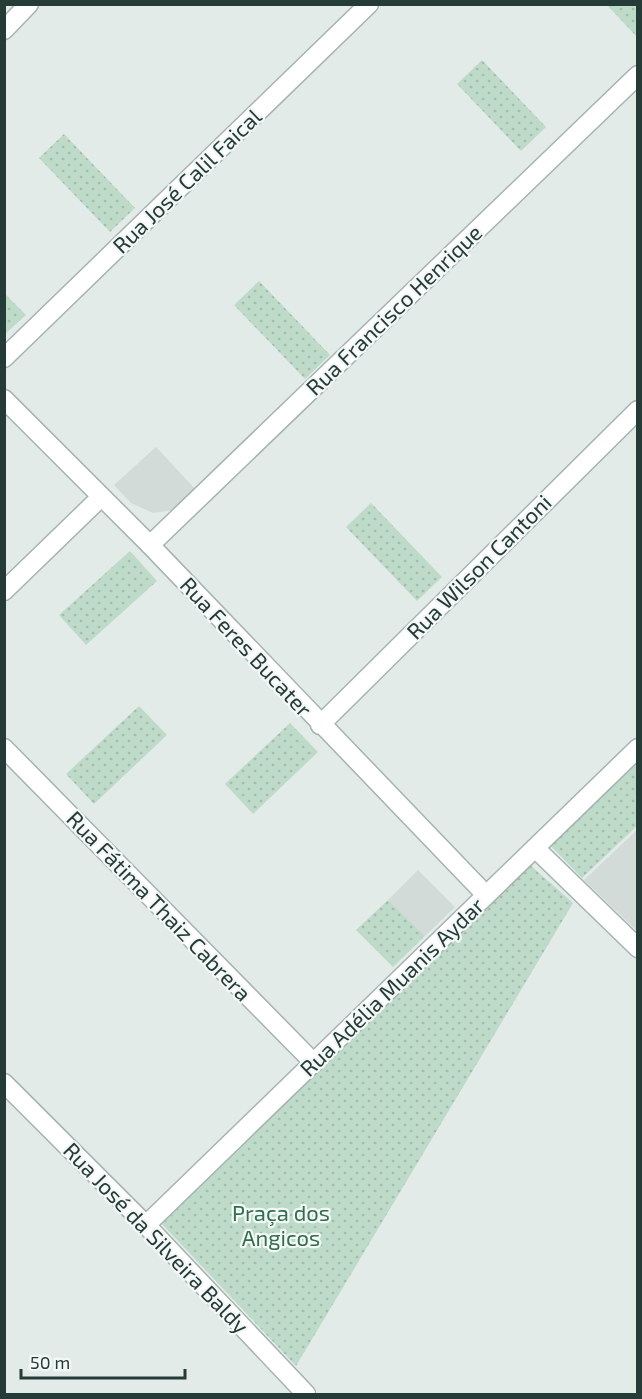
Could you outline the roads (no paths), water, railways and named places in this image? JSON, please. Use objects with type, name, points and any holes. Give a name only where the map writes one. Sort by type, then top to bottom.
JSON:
[{"type":"street","points":[[4,30],[29,4]]},
{"type":"street","name":"Rua José Calil Faical","points":[[4,358],[369,4]]},
{"type":"street","name":"Rua Francisco Henrique","points":[[150,545],[638,75]]},
{"type":"street","name":"Rua Feres Bucater","points":[[4,399],[100,498],[150,545],[486,895]]},
{"type":"street","name":"Rua Wilson Cantoni","points":[[320,724],[638,410]]},
{"type":"street","points":[[4,591],[100,498]]},
{"type":"street","name":"Rua Fátima Thaiz Cabrera","points":[[4,748],[314,1063]]},
{"type":"street","name":"Rua Adélia Muanis Aydar","points":[[146,1225],[638,748]]},
{"type":"street","points":[[535,849],[638,948]]},
{"type":"street","name":"Rua José da Silveira Baldy","points":[[4,1083],[146,1225],[306,1395]]},
{"type":"park label","name":"Praça dos Angicos","points":[[281,1226]]}]
